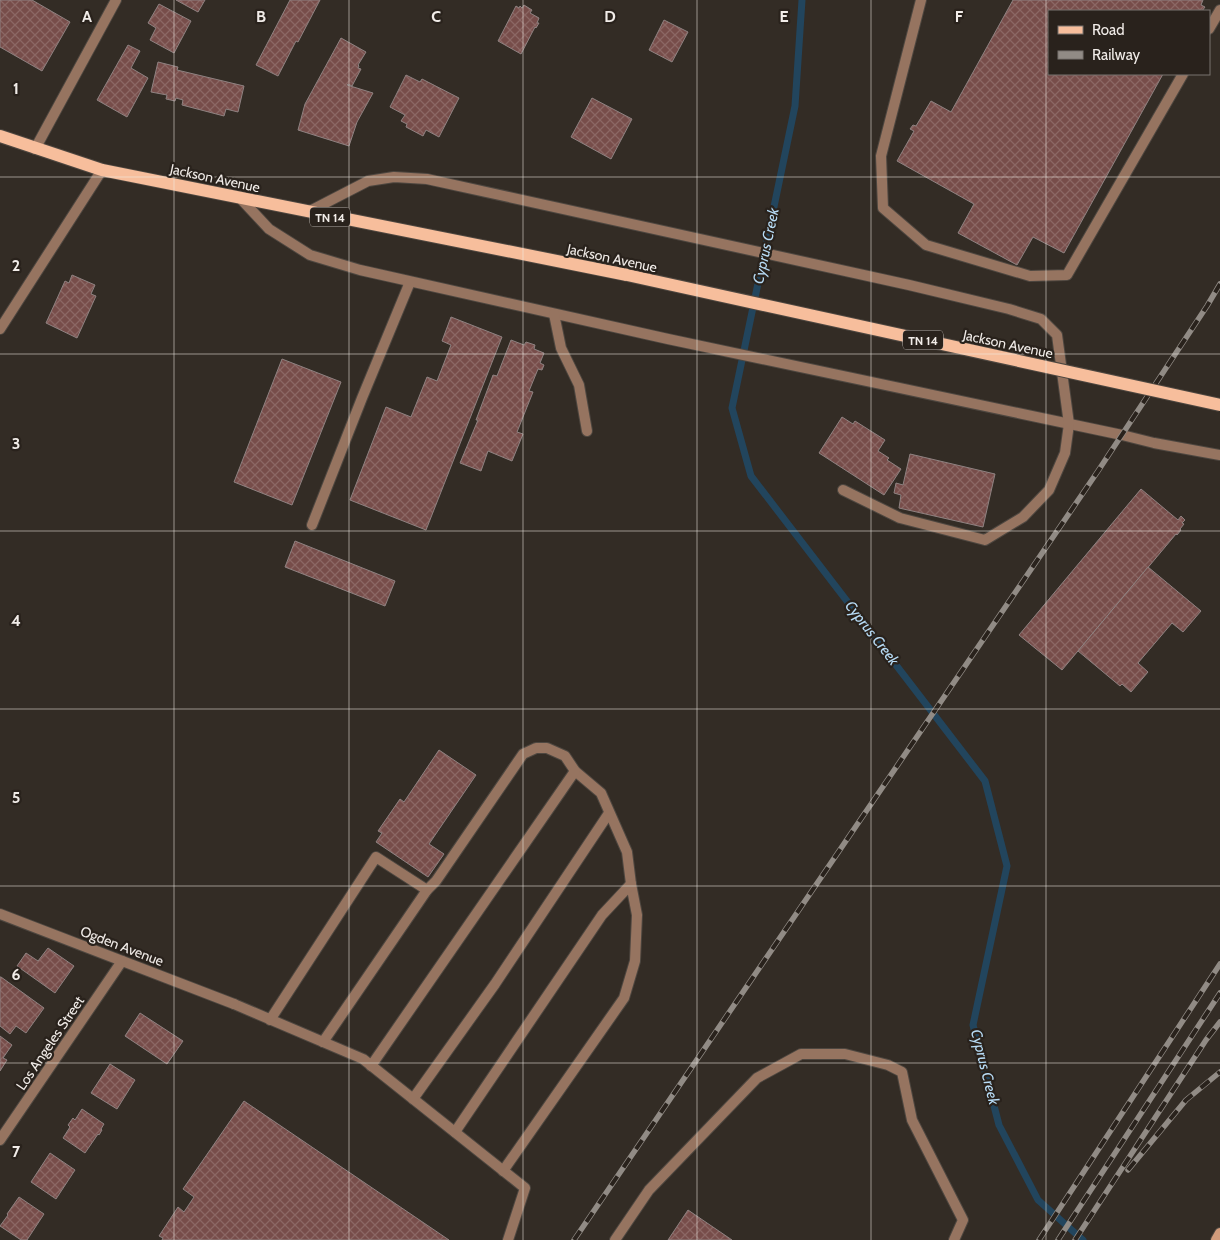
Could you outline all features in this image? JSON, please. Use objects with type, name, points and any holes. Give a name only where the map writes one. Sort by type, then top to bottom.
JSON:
[{"type":"main road","name":"Jackson Avenue","points":[[0,136],[102,170],[626,275],[1220,406]]},
{"type":"main road","points":[[1216,1240],[1220,1233]]},
{"type":"street","points":[[35,148],[116,0]]},
{"type":"street","points":[[921,0],[881,156],[884,208],[926,245],[1030,276],[1067,275],[1182,75]]},
{"type":"street","points":[[1210,27],[1220,10]]},
{"type":"street","points":[[0,329],[102,170]]},
{"type":"street","points":[[308,212],[368,181],[394,176],[427,179],[910,285],[1000,307],[1041,319],[1057,335],[1068,424],[1064,453],[1049,490],[1023,517],[985,540],[900,518],[843,490]]},
{"type":"street","points":[[241,199],[268,229],[310,255],[360,270],[668,340],[1154,443],[1220,455]]},
{"type":"street","points":[[312,525],[410,282]]},
{"type":"street","points":[[554,314],[561,348],[579,385],[588,431]]},
{"type":"street","points":[[323,1042],[523,754],[536,748],[547,748],[565,756],[575,771],[601,793],[626,852],[637,915],[635,961],[624,998],[503,1171]]},
{"type":"street","points":[[372,1066],[575,771]]},
{"type":"street","points":[[413,1099],[495,984],[610,813]]},
{"type":"street","points":[[270,1020],[376,857],[427,890]]},
{"type":"street","points":[[455,1132],[602,915],[631,884]]},
{"type":"street","name":"Ogden Avenue","points":[[0,914],[234,1004],[363,1059],[525,1188],[508,1240]]},
{"type":"street","name":"Los Angeles Street","points":[[0,1140],[122,961]]},
{"type":"street","points":[[615,1240],[649,1190],[757,1078],[801,1054],[845,1054],[888,1065],[902,1072],[912,1120],[963,1220],[954,1240]]},
{"type":"building","points":[[0,0],[32,0],[70,22],[42,71],[0,47]]},
{"type":"building","points":[[176,0],[205,0],[198,12]]},
{"type":"building","points":[[290,0],[320,0],[278,76],[256,65]]},
{"type":"building","points":[[1013,0],[1203,0],[1201,5],[1205,7],[1203,10],[1048,10],[1048,75],[1162,75],[1064,253],[1033,237],[1017,265],[958,233],[974,204],[897,161],[914,131],[910,129],[913,125],[916,126],[931,101],[951,112]]},
{"type":"building","points":[[159,4],[191,21],[174,53],[150,40],[156,28],[148,23]]},
{"type":"building","points":[[524,5],[532,10],[530,13],[539,18],[537,23],[539,23],[521,54],[498,41],[516,6],[522,8]]},
{"type":"building","points":[[664,20],[688,32],[672,62],[649,50]]},
{"type":"building","points":[[341,38],[366,52],[358,65],[358,68],[361,69],[352,86],[347,85],[373,93],[357,122],[349,146],[298,130],[305,104]]},
{"type":"building","points":[[128,45],[140,51],[131,68],[148,78],[127,117],[97,100]]},
{"type":"building","points":[[158,62],[178,67],[177,70],[244,86],[238,112],[226,109],[224,116],[182,105],[183,100],[176,98],[175,101],[166,99],[167,95],[151,92]]},
{"type":"building","points":[[406,75],[420,82],[422,79],[459,98],[439,137],[426,130],[423,136],[406,127],[407,124],[401,121],[405,115],[390,107]]},
{"type":"building","points":[[592,98],[632,119],[611,159],[571,137]]},
{"type":"building","points":[[72,275],[95,285],[91,294],[96,296],[77,338],[46,323],[65,281],[69,283]]},
{"type":"building","points":[[451,317],[502,337],[426,530],[350,500],[386,407],[411,417],[427,377],[437,381],[451,345],[442,341]]},
{"type":"building","points":[[511,340],[524,345],[526,342],[535,345],[534,349],[544,353],[540,363],[544,365],[542,370],[538,369],[529,391],[533,392],[517,432],[523,434],[512,461],[488,451],[481,471],[460,463],[478,420],[476,420],[493,375],[497,376]]},
{"type":"building","points":[[282,359],[341,382],[292,505],[234,482]]},
{"type":"building","points":[[842,417],[853,424],[855,421],[885,440],[878,451],[889,458],[887,460],[901,469],[884,495],[819,453]]},
{"type":"building","points":[[910,454],[995,474],[983,527],[899,508],[901,495],[894,493],[896,483],[903,485]]},
{"type":"building","points":[[1141,489],[1178,520],[1181,516],[1185,520],[1182,523],[1184,524],[1177,535],[1062,670],[1019,635]]},
{"type":"building","points":[[295,541],[395,581],[385,606],[285,567]]},
{"type":"building","points":[[1148,567],[1201,611],[1183,632],[1172,623],[1138,663],[1148,672],[1131,692],[1122,684],[1120,686],[1078,651]]},
{"type":"building","points":[[439,750],[476,775],[429,844],[444,854],[428,877],[376,842],[382,833],[378,831],[400,799],[404,802]]},
{"type":"building","points":[[48,948],[74,966],[55,993],[17,966],[26,953],[38,961]]},
{"type":"building","points":[[0,977],[44,1008],[26,1033],[16,1026],[10,1034],[0,1026]]},
{"type":"building","points":[[140,1013],[183,1041],[167,1064],[125,1036]]},
{"type":"building","points":[[0,1036],[12,1045],[3,1058],[7,1060],[0,1071]]},
{"type":"building","points":[[110,1064],[135,1080],[117,1109],[91,1093]]},
{"type":"building","points":[[244,1101],[449,1240],[162,1240],[163,1238],[159,1236],[178,1207],[184,1212],[194,1197],[183,1189]]},
{"type":"building","points":[[82,1109],[104,1124],[99,1135],[85,1153],[63,1138],[70,1127],[68,1125],[73,1118],[75,1120]]},
{"type":"building","points":[[50,1153],[75,1170],[56,1199],[31,1182]]},
{"type":"building","points":[[19,1197],[44,1214],[27,1240],[21,1240],[0,1226]]},
{"type":"building","points":[[688,1210],[732,1240],[668,1240]]},
{"type":"waterway","name":"Cyprus Creek","points":[[802,0],[795,106],[732,408],[751,476],[985,781],[1007,866],[973,1025],[999,1125],[1038,1200],[1083,1240]]},
{"type":"railway","points":[[574,1240],[1098,471],[1220,284]]},
{"type":"railway","points":[[1039,1240],[1220,964]]},
{"type":"railway","points":[[1058,1240],[1220,993]]},
{"type":"railway","points":[[1075,1240],[1206,1040],[1220,1022]]},
{"type":"railway","points":[[1128,1170],[1186,1100],[1220,1072]]}]
